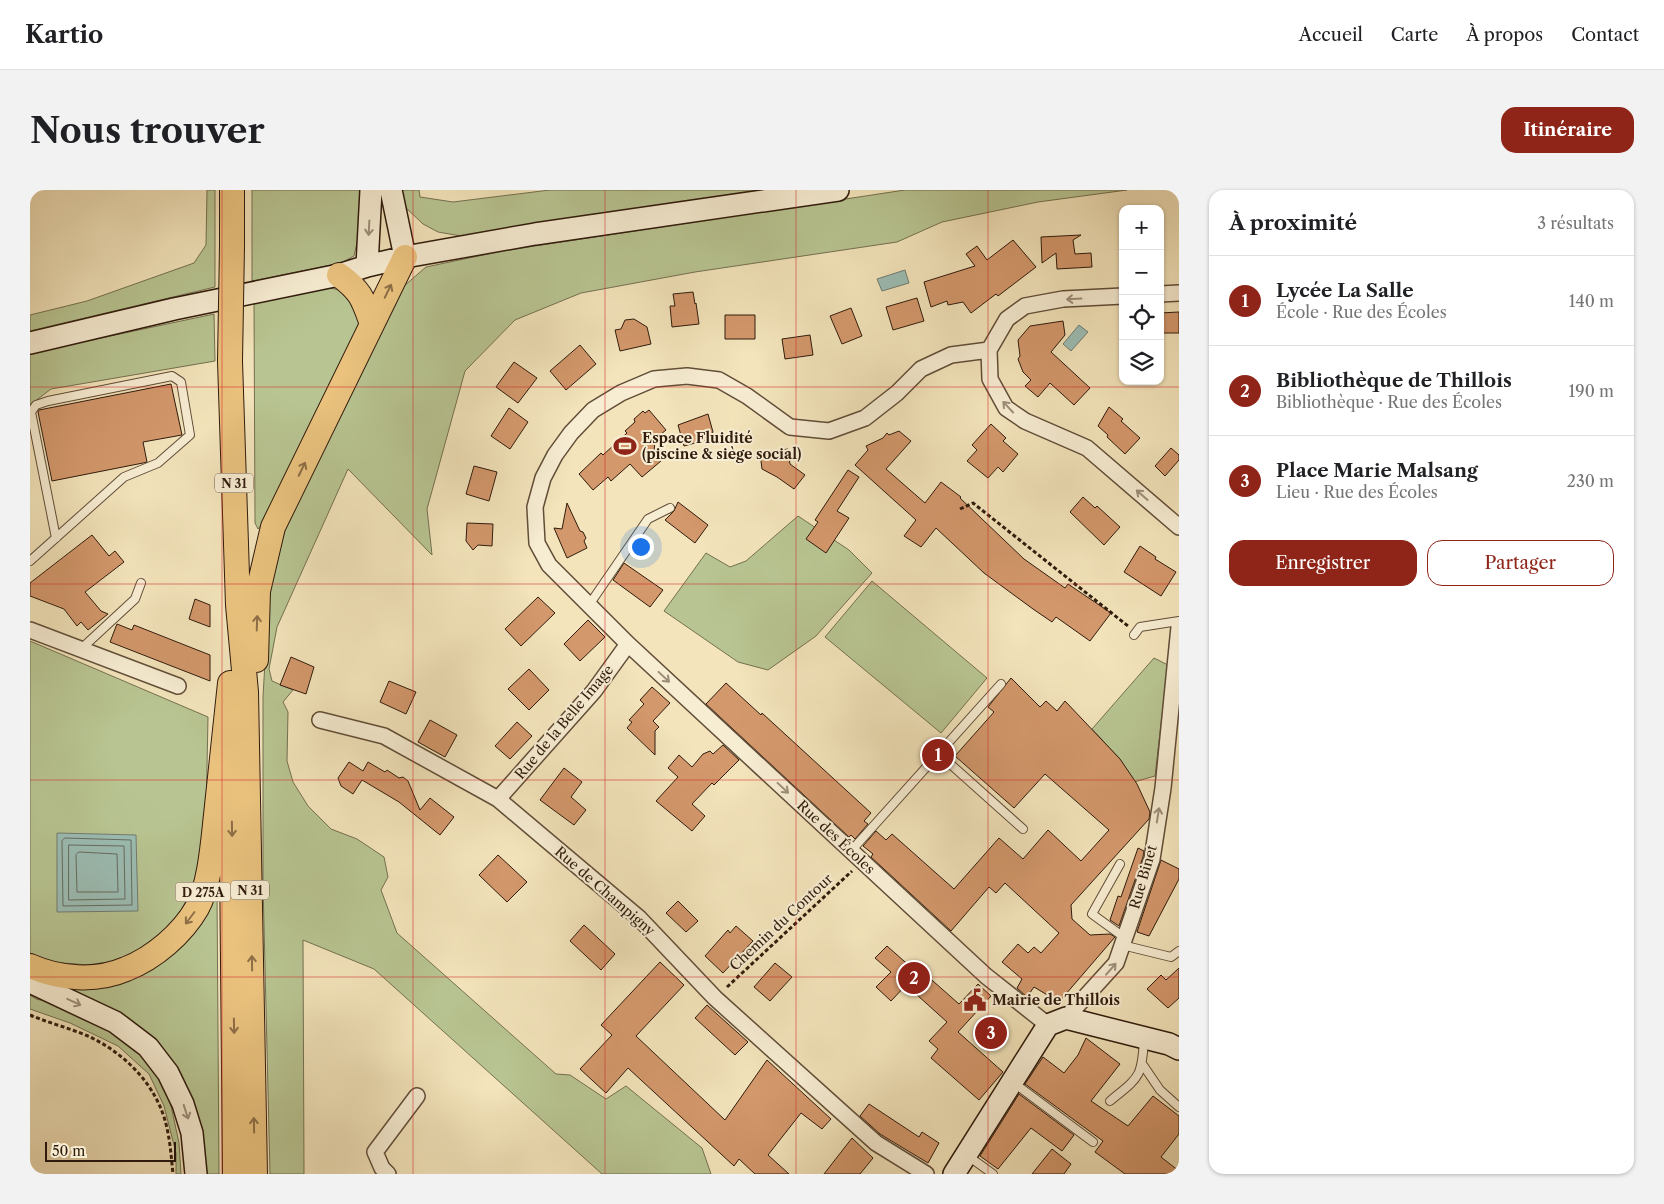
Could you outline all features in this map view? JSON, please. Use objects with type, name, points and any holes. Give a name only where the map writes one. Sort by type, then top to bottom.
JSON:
[{"type":"main road","name":"N 31","points":[[232,190],[230,362],[238,606],[246,692],[255,1174]]},
{"type":"main road","points":[[249,829],[258,591],[264,560],[273,528],[405,257]]},
{"type":"main road","points":[[339,275],[354,286],[363,298],[372,324]]},
{"type":"main road","name":"N 31","points":[[235,1174],[230,683],[238,606]]},
{"type":"main road","name":"D 275A","points":[[30,966],[65,976],[90,977],[113,975],[152,956],[186,923],[198,907],[206,883],[211,854],[230,683]]},
{"type":"street","points":[[367,266],[371,190]]},
{"type":"street","points":[[390,190],[405,257]]},
{"type":"street","points":[[30,343],[174,309],[339,275],[405,257],[535,234],[838,190]]},
{"type":"street","points":[[1164,294],[1179,293]]},
{"type":"street","points":[[1119,296],[1063,299],[1025,306],[1007,319],[989,350],[990,379],[1006,408],[1025,421],[1087,448],[1179,527]]},
{"type":"street","name":"Rue des Écoles","points":[[989,350],[951,355],[921,369],[897,393],[865,418],[829,431],[790,427],[747,396],[720,380],[687,376],[654,380],[621,393],[593,410],[571,433],[555,455],[544,478],[535,507],[537,543],[549,565],[628,644],[986,976],[1057,1021]]},
{"type":"street","name":"Rue Binet","points":[[1057,1021],[1116,963],[1152,859],[1163,788],[1179,627]]},
{"type":"street","points":[[30,630],[178,686]]},
{"type":"street","name":"Rue de la Belle Image","points":[[498,799],[594,691],[628,644]]},
{"type":"street","name":"Rue de Champigny","points":[[320,720],[384,736],[498,799],[640,918],[715,998],[876,1143],[926,1174]]},
{"type":"street","points":[[30,982],[115,1022],[148,1047],[168,1073],[183,1104],[192,1133],[196,1174]]},
{"type":"street","points":[[954,1174],[1012,1082],[1057,1021],[1144,1038],[1169,1044],[1179,1049]]},
{"type":"street","points":[[388,1174],[382,1168],[375,1152],[417,1096]]},
{"type":"lane","points":[[30,561],[56,538],[124,477],[158,463],[190,435],[181,382],[172,376],[36,405],[31,412],[56,538]]},
{"type":"lane","points":[[589,605],[648,519],[670,508]]},
{"type":"lane","points":[[81,649],[135,599],[141,582]]},
{"type":"lane","points":[[1135,633],[1140,627],[1179,621]]},
{"type":"lane","points":[[846,846],[938,753],[1000,684]]},
{"type":"lane","points":[[938,753],[1023,829]]},
{"type":"lane","points":[[1120,864],[1092,914],[1124,942],[1171,957],[1179,951]]},
{"type":"lane","points":[[1110,1101],[1136,1079],[1143,1065],[1144,1038]]},
{"type":"lane","points":[[1143,1065],[1160,1090],[1179,1107]]},
{"type":"lane","points":[[1012,1082],[1093,1142]]},
{"type":"lane","points":[[967,1154],[994,1174]]},
{"type":"path","points":[[960,509],[973,503],[1135,633]]},
{"type":"path","name":"Chemin du Contour","points":[[715,998],[862,862]]},
{"type":"path","points":[[30,1015],[87,1036],[112,1050],[135,1067],[152,1091],[164,1116],[170,1140],[173,1174]]},
{"type":"green space","points":[[207,190],[215,190],[215,287],[30,331],[30,315],[87,301],[194,263],[206,245]]},
{"type":"green space","points":[[252,190],[362,190],[359,233],[354,256],[341,263],[252,281]]},
{"type":"green space","points":[[401,190],[419,190],[420,197],[453,202],[550,190],[783,190],[461,236],[438,232],[423,224],[404,206]]},
{"type":"green space","points":[[905,190],[1127,190],[1038,202],[942,222],[897,242],[695,272],[581,293],[515,320],[465,371],[427,509],[432,555],[348,469],[277,627],[269,669],[272,681],[293,690],[283,702],[288,712],[287,761],[293,782],[308,806],[331,829],[357,839],[384,857],[388,877],[381,890],[397,933],[556,1074],[570,1075],[606,1099],[626,1086],[702,1148],[711,1174],[602,1174],[374,969],[303,940],[304,1174],[270,1174],[263,883],[263,697],[269,591],[289,515],[404,286],[426,267],[502,251]]},
{"type":"green space","points":[[330,288],[349,292],[362,320],[272,512],[258,529],[255,523],[254,301]]},
{"type":"green space","points":[[214,314],[215,361],[51,389],[30,405],[30,353]]},
{"type":"green space","points":[[798,516],[849,550],[872,573],[816,636],[768,670],[738,662],[664,611],[706,553],[730,567],[746,561]]},
{"type":"green space","points":[[872,581],[987,678],[941,733],[825,637]]},
{"type":"green space","points":[[30,641],[208,717],[206,818],[202,868],[180,913],[149,947],[103,966],[50,962],[30,953]]},
{"type":"green space","points":[[1154,658],[1168,665],[1155,776],[1134,782],[1120,759],[1092,729]]},
{"type":"green space","points":[[217,893],[219,1174],[204,1174],[190,1100],[70,989],[80,988],[203,917]]},
{"type":"green space","points":[[30,995],[36,999],[70,1007],[126,1038],[163,1082],[170,1101],[179,1143],[181,1174],[176,1174],[176,1153],[164,1106],[149,1074],[118,1046],[70,1023],[30,1009]]},
{"type":"water","points":[[905,270],[909,283],[882,291],[877,279]]},
{"type":"water","points":[[1079,325],[1088,332],[1071,351],[1063,344]]},
{"type":"water","points":[[57,833],[136,835],[138,911],[57,912]]},
{"type":"building","points":[[1081,235],[1073,240],[1075,254],[1091,253],[1092,267],[1057,269],[1056,253],[1042,263],[1041,237]]},
{"type":"building","points":[[1013,240],[1036,267],[998,296],[996,294],[971,313],[963,302],[948,305],[947,301],[931,307],[924,282],[975,266],[966,254],[977,246],[987,260]]},
{"type":"building","points":[[693,292],[699,324],[672,327],[670,306],[675,306],[673,294]]},
{"type":"building","points":[[917,298],[924,321],[893,330],[886,307]]},
{"type":"building","points":[[851,308],[862,336],[842,344],[830,316]]},
{"type":"building","points":[[1179,312],[1179,333],[1164,333],[1164,313]]},
{"type":"building","points":[[725,315],[755,315],[755,339],[725,339]]},
{"type":"building","points":[[634,319],[647,327],[651,344],[620,351],[615,330],[621,329],[625,320]]},
{"type":"building","points":[[1063,321],[1065,335],[1051,352],[1090,388],[1074,405],[1050,383],[1038,397],[1025,386],[1031,380],[1023,372],[1018,359],[1020,356],[1018,340],[1030,326]]},
{"type":"building","points":[[810,335],[813,355],[785,359],[782,339]]},
{"type":"building","points":[[580,345],[596,364],[566,390],[550,371]]},
{"type":"building","points":[[514,362],[537,378],[518,403],[496,387]]},
{"type":"building","points":[[171,384],[182,435],[143,442],[147,462],[52,481],[39,410]]},
{"type":"building","points":[[1109,407],[1140,438],[1125,454],[1098,426]]},
{"type":"building","points":[[509,408],[528,422],[510,449],[491,436]]},
{"type":"building","points":[[649,410],[666,430],[655,439],[654,453],[661,461],[642,477],[630,464],[611,481],[608,477],[593,490],[579,474],[601,453],[603,455],[627,433],[625,431],[635,422],[634,419],[643,411],[645,413]]},
{"type":"building","points":[[708,414],[713,432],[709,439],[684,446],[678,425]]},
{"type":"building","points":[[991,424],[1006,438],[1003,441],[1018,454],[1003,472],[998,467],[988,478],[967,461],[977,450],[972,445]]},
{"type":"building","points":[[899,431],[911,441],[886,469],[925,503],[941,482],[961,497],[1024,559],[1065,588],[1068,584],[1111,613],[1090,641],[1056,617],[1052,622],[1033,609],[984,573],[936,528],[921,547],[904,536],[916,520],[855,465],[868,450],[866,446],[883,438],[887,433],[889,435]]},
{"type":"building","points":[[1171,448],[1179,455],[1179,460],[1165,476],[1155,466]]},
{"type":"building","points":[[788,449],[790,464],[805,475],[794,489],[762,469],[760,453]]},
{"type":"building","points":[[474,466],[497,472],[489,501],[466,494]]},
{"type":"building","points":[[848,470],[859,477],[837,511],[849,518],[826,553],[806,539],[818,522],[815,520]]},
{"type":"building","points":[[1083,497],[1095,508],[1097,506],[1120,527],[1104,545],[1070,512]]},
{"type":"building","points":[[678,502],[708,525],[695,543],[665,520],[674,511]]},
{"type":"building","points":[[567,503],[580,531],[583,532],[586,538],[584,541],[587,548],[567,558],[554,528],[562,529]]},
{"type":"building","points":[[467,523],[493,524],[492,546],[478,545],[473,550],[466,541]]},
{"type":"building","points":[[92,535],[109,556],[115,551],[124,562],[85,592],[101,611],[108,614],[88,630],[81,622],[77,626],[64,609],[30,596],[30,583]]},
{"type":"building","points":[[1140,546],[1156,557],[1155,559],[1176,572],[1161,596],[1124,572]]},
{"type":"building","points":[[624,563],[663,590],[650,607],[613,580]]},
{"type":"building","points":[[538,597],[555,613],[521,646],[505,629]]},
{"type":"building","points":[[195,599],[210,605],[210,627],[189,619]]},
{"type":"building","points":[[588,620],[605,637],[580,661],[564,644]]},
{"type":"building","points":[[117,624],[132,630],[134,625],[210,655],[210,681],[110,642]]},
{"type":"building","points":[[291,657],[314,667],[306,694],[280,685]]},
{"type":"building","points":[[529,669],[549,690],[529,710],[508,689]]},
{"type":"building","points":[[1011,678],[1040,707],[1046,701],[1057,711],[1065,701],[1120,759],[1137,784],[1150,812],[1149,819],[1071,905],[1072,919],[1090,935],[1110,934],[1115,937],[1059,1002],[1034,987],[1027,997],[1017,988],[1022,979],[1002,962],[1018,944],[1028,953],[1034,947],[1041,953],[1059,933],[1005,883],[996,893],[989,887],[951,931],[871,857],[873,854],[863,846],[876,831],[886,840],[892,834],[954,889],[999,838],[1023,859],[1048,830],[1081,861],[1109,830],[1045,774],[1014,808],[955,756],[994,712],[988,707]]},
{"type":"building","points":[[389,681],[416,692],[406,714],[380,702]]},
{"type":"building","points":[[726,683],[761,715],[762,713],[871,813],[864,821],[868,824],[855,839],[851,835],[849,837],[706,704]]},
{"type":"building","points":[[652,687],[670,703],[653,721],[659,727],[655,731],[655,755],[627,728],[632,722],[629,720],[644,704],[640,700]]},
{"type":"building","points":[[430,720],[457,735],[445,757],[418,742]]},
{"type":"building","points":[[517,722],[532,736],[510,759],[495,746]]},
{"type":"building","points":[[723,745],[739,760],[714,785],[712,783],[692,804],[705,816],[692,831],[656,801],[678,777],[668,768],[679,755],[692,767],[703,754],[710,751],[713,754]]},
{"type":"building","points":[[349,762],[363,771],[368,762],[385,772],[387,770],[399,778],[403,777],[408,781],[420,810],[430,798],[454,817],[440,835],[399,802],[362,780],[353,794],[341,786],[338,778]]},
{"type":"building","points":[[564,768],[582,782],[571,797],[586,810],[574,825],[540,800]]},
{"type":"building","points":[[1138,848],[1144,851],[1143,857],[1119,926],[1110,920],[1118,896],[1121,897]]},
{"type":"building","points":[[498,855],[527,882],[507,902],[479,875]]},
{"type":"building","points":[[1161,860],[1179,869],[1179,879],[1149,936],[1137,932]]},
{"type":"building","points":[[678,901],[698,921],[686,932],[666,913]]},
{"type":"building","points":[[584,925],[615,954],[601,970],[570,941]]},
{"type":"building","points":[[736,926],[753,941],[723,973],[705,956],[728,930],[730,933]]},
{"type":"building","points":[[887,946],[922,977],[925,974],[959,1004],[978,984],[991,996],[958,1032],[1003,1072],[979,1100],[931,1058],[938,1049],[929,1041],[947,1022],[906,985],[891,1001],[876,987],[891,972],[875,958]]},
{"type":"building","points":[[660,962],[684,985],[636,1036],[725,1120],[767,1060],[831,1119],[822,1129],[801,1113],[768,1155],[789,1174],[755,1174],[739,1159],[734,1166],[628,1068],[606,1093],[580,1069],[612,1035],[601,1025]]},
{"type":"building","points":[[775,963],[792,977],[770,1001],[754,987]]},
{"type":"building","points":[[1179,968],[1179,998],[1168,1008],[1147,989],[1161,975],[1166,980]]},
{"type":"building","points":[[707,1005],[748,1042],[735,1055],[695,1018]]},
{"type":"building","points":[[1086,1038],[1120,1064],[1091,1101],[1128,1126],[1153,1096],[1179,1116],[1179,1134],[1161,1157],[1179,1171],[1179,1174],[1125,1174],[1095,1152],[1103,1141],[1025,1084],[1043,1057],[1064,1073],[1078,1055]]},
{"type":"building","points":[[1019,1094],[1074,1135],[1062,1151],[1031,1128],[998,1169],[980,1156]]},
{"type":"building","points":[[869,1104],[919,1137],[922,1132],[939,1143],[928,1163],[880,1134],[860,1116]]},
{"type":"building","points":[[852,1138],[873,1158],[860,1174],[824,1174]]},
{"type":"building","points":[[1052,1149],[1071,1164],[1064,1174],[1032,1174]]},
{"type":"place","name":"Espace Fluidité (piscine & siège social)","points":[[625,446]]},
{"type":"place","name":"Lycée La Salle","points":[[938,755]]},
{"type":"place","name":"Bibliothèque de Thillois","points":[[914,978]]},
{"type":"place","name":"Mairie de Thillois","points":[[975,1000]]},
{"type":"place","name":"Place Marie Malsang","points":[[991,1033]]}]
